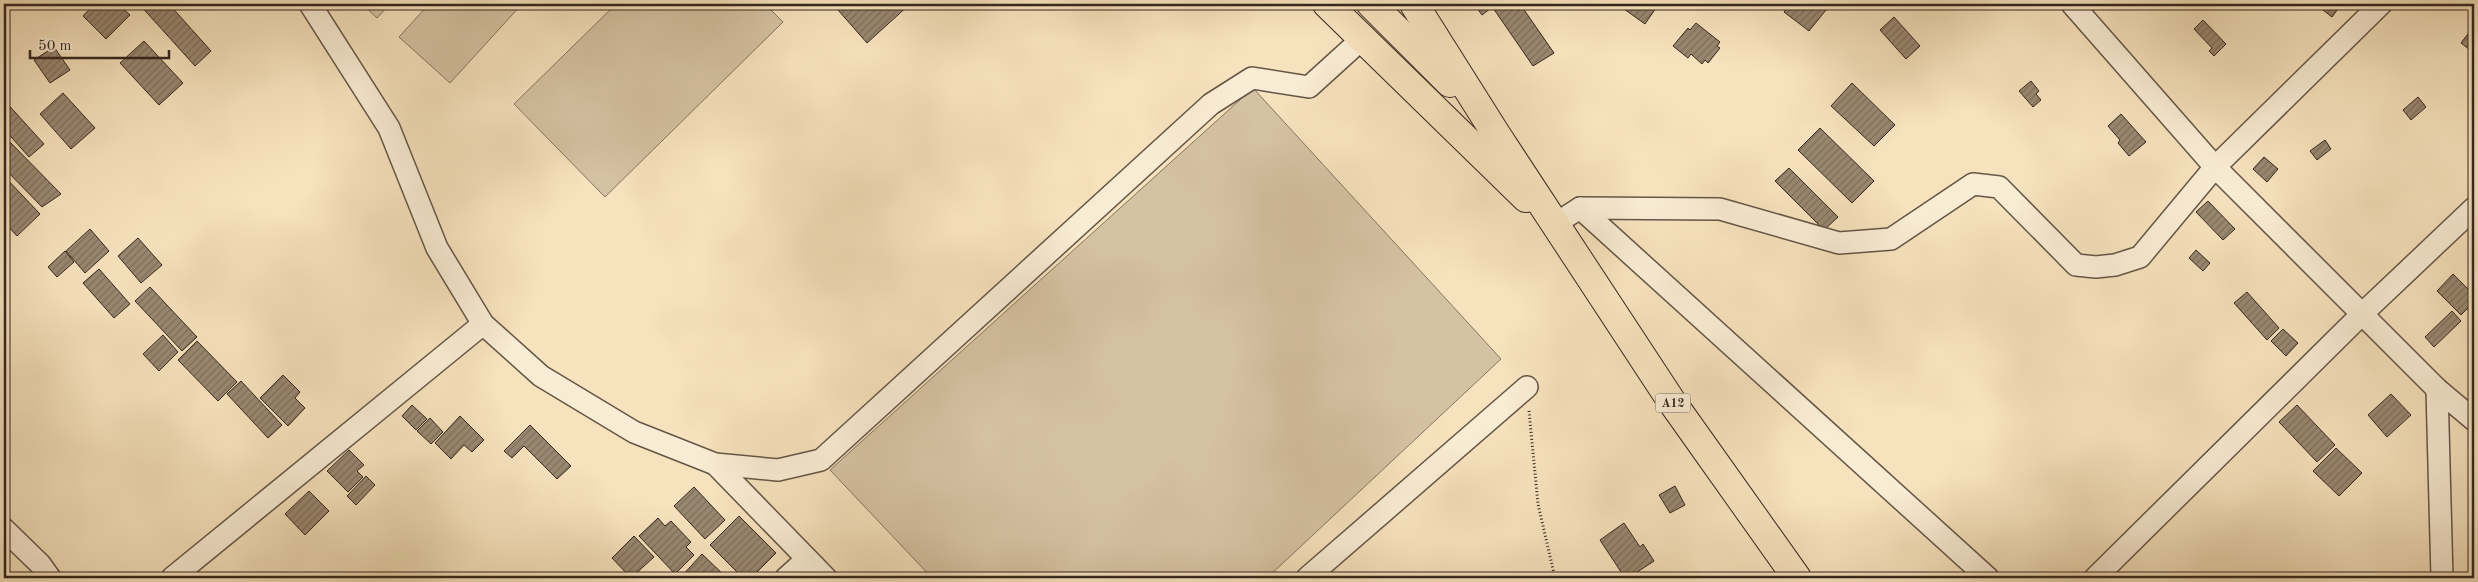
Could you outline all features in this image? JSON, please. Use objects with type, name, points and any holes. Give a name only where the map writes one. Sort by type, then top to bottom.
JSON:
[{"type":"main road","points":[[1327,4],[1479,155],[1555,224]]},
{"type":"main road","name":"A12","points":[[1414,4],[1496,134],[1672,402],[1797,578]]},
{"type":"main road","points":[[1362,38],[1386,8],[1438,70],[1496,134]]},
{"type":"street","points":[[310,4],[389,128],[437,248],[483,324],[541,376],[634,432],[715,464],[778,470],[821,460],[1211,104],[1252,78],[1309,87],[1362,38]]},
{"type":"street","points":[[2072,4],[2215,168],[2437,389],[2474,420]]},
{"type":"street","points":[[1555,224],[1580,208],[1720,209],[1839,243],[1891,239],[1973,184],[1999,187],[2076,265],[2096,267],[2115,265],[2140,257],[2215,168],[2381,4]]},
{"type":"street","points":[[1580,208],[1988,578]]},
{"type":"street","points":[[2095,578],[2362,314],[2474,208]]},
{"type":"street","points":[[172,578],[483,324]]},
{"type":"street","points":[[1307,578],[1527,387]]},
{"type":"street","points":[[2437,389],[2442,578]]},
{"type":"street","points":[[715,464],[826,578]]},
{"type":"street","points":[[4,529],[40,564],[50,578]]},
{"type":"street","points":[[786,578],[807,559]]},
{"type":"path","points":[[1527,387],[1538,504],[1555,578]]},
{"type":"shaded area","points":[[362,4],[390,4],[377,18]]},
{"type":"shaded area","points":[[429,4],[522,4],[450,83],[399,37]]},
{"type":"shaded area","points":[[616,4],[765,4],[783,22],[605,197],[514,104]]},
{"type":"shaded area","points":[[1253,88],[1501,359],[1267,578],[932,578],[830,470]]},
{"type":"building","points":[[94,4],[118,4],[130,15],[106,39],[83,16]]},
{"type":"building","points":[[139,4],[169,4],[211,51],[195,66]]},
{"type":"building","points":[[844,4],[910,4],[867,43],[838,10]]},
{"type":"building","points":[[1474,4],[1487,4],[1491,8],[1482,15]]},
{"type":"building","points":[[1520,4],[1554,53],[1533,66],[1491,5]]},
{"type":"building","points":[[1617,4],[1656,4],[1658,5],[1645,24]]},
{"type":"building","points":[[1790,4],[1818,4],[1826,10],[1809,31],[1784,12]]},
{"type":"building","points":[[2320,4],[2337,4],[2340,6],[2332,17],[2318,6]]},
{"type":"building","points":[[1894,17],[1920,46],[1906,59],[1880,30]]},
{"type":"building","points":[[2203,20],[2226,44],[2214,56],[2209,51],[2212,48],[2194,29]]},
{"type":"building","points":[[1696,23],[1720,42],[1717,46],[1720,48],[1708,63],[1705,60],[1702,64],[1691,54],[1688,58],[1673,46],[1688,28],[1690,30]]},
{"type":"building","points":[[2474,26],[2474,53],[2461,43]]},
{"type":"building","points":[[144,41],[183,83],[159,105],[120,63]]},
{"type":"building","points":[[54,47],[70,70],[50,83],[34,60]]},
{"type":"building","points":[[2031,81],[2039,91],[2036,94],[2041,100],[2033,107],[2019,91]]},
{"type":"building","points":[[1852,83],[1895,125],[1874,146],[1831,106]]},
{"type":"building","points":[[63,93],[95,128],[71,149],[40,114]]},
{"type":"building","points":[[2418,97],[2426,107],[2411,120],[2403,110]]},
{"type":"building","points":[[4,100],[44,144],[29,157],[4,129]]},
{"type":"building","points":[[2121,114],[2146,142],[2129,156],[2118,143],[2120,140],[2108,126]]},
{"type":"building","points":[[1820,128],[1874,181],[1852,203],[1798,150]]},
{"type":"building","points":[[4,136],[61,194],[42,207],[4,168]]},
{"type":"building","points":[[2325,140],[2331,149],[2317,160],[2310,151]]},
{"type":"building","points":[[2264,157],[2278,169],[2267,182],[2253,169]]},
{"type":"building","points":[[1789,168],[1838,217],[1824,230],[1775,181]]},
{"type":"building","points":[[4,176],[40,214],[17,236],[4,222]]},
{"type":"building","points":[[2208,201],[2235,229],[2223,240],[2196,212]]},
{"type":"building","points":[[90,229],[109,251],[85,273],[66,251]]},
{"type":"building","points":[[138,238],[162,265],[141,283],[118,256]]},
{"type":"building","points":[[2196,250],[2210,263],[2203,271],[2189,258]]},
{"type":"building","points":[[65,251],[74,262],[57,277],[48,267]]},
{"type":"building","points":[[99,269],[130,304],[114,318],[83,283]]},
{"type":"building","points":[[2453,274],[2474,295],[2474,302],[2461,315],[2437,291]]},
{"type":"building","points":[[150,287],[197,337],[182,351],[135,301]]},
{"type":"building","points":[[2247,292],[2279,328],[2267,340],[2234,303]]},
{"type":"building","points":[[2452,311],[2461,321],[2434,347],[2425,337]]},
{"type":"building","points":[[2283,329],[2298,343],[2286,356],[2271,341]]},
{"type":"building","points":[[163,335],[178,352],[159,371],[143,354]]},
{"type":"building","points":[[197,341],[237,382],[218,401],[178,360]]},
{"type":"building","points":[[283,375],[300,392],[295,398],[305,408],[288,426],[260,398]]},
{"type":"building","points":[[241,381],[282,425],[268,438],[227,394]]},
{"type":"building","points":[[2391,394],[2411,415],[2387,437],[2368,415]]},
{"type":"building","points":[[412,405],[427,419],[416,430],[402,416]]},
{"type":"building","points":[[2297,405],[2335,445],[2317,462],[2279,422]]},
{"type":"building","points":[[460,416],[484,440],[472,452],[464,445],[451,459],[435,443]]},
{"type":"building","points":[[430,418],[443,432],[431,444],[417,431]]},
{"type":"building","points":[[530,425],[571,466],[557,479],[524,446],[512,458],[504,451]]},
{"type":"building","points":[[2336,448],[2362,473],[2339,496],[2313,471]]},
{"type":"building","points":[[349,450],[364,465],[357,471],[363,477],[348,492],[327,471]]},
{"type":"building","points":[[366,476],[375,485],[356,505],[347,496]]},
{"type":"building","points":[[1675,486],[1685,505],[1670,513],[1659,495]]},
{"type":"building","points":[[694,487],[725,520],[705,539],[674,506]]},
{"type":"building","points":[[309,491],[329,511],[305,535],[285,514]]},
{"type":"building","points":[[739,516],[776,553],[751,578],[743,578],[710,545]]},
{"type":"building","points":[[658,518],[665,526],[671,521],[691,542],[686,547],[694,555],[675,574],[639,536]]},
{"type":"building","points":[[1624,523],[1640,547],[1643,544],[1654,561],[1628,578],[1625,578],[1600,540]]},
{"type":"building","points":[[634,536],[654,557],[631,578],[612,558]]},
{"type":"building","points":[[702,554],[727,578],[680,578]]}]
